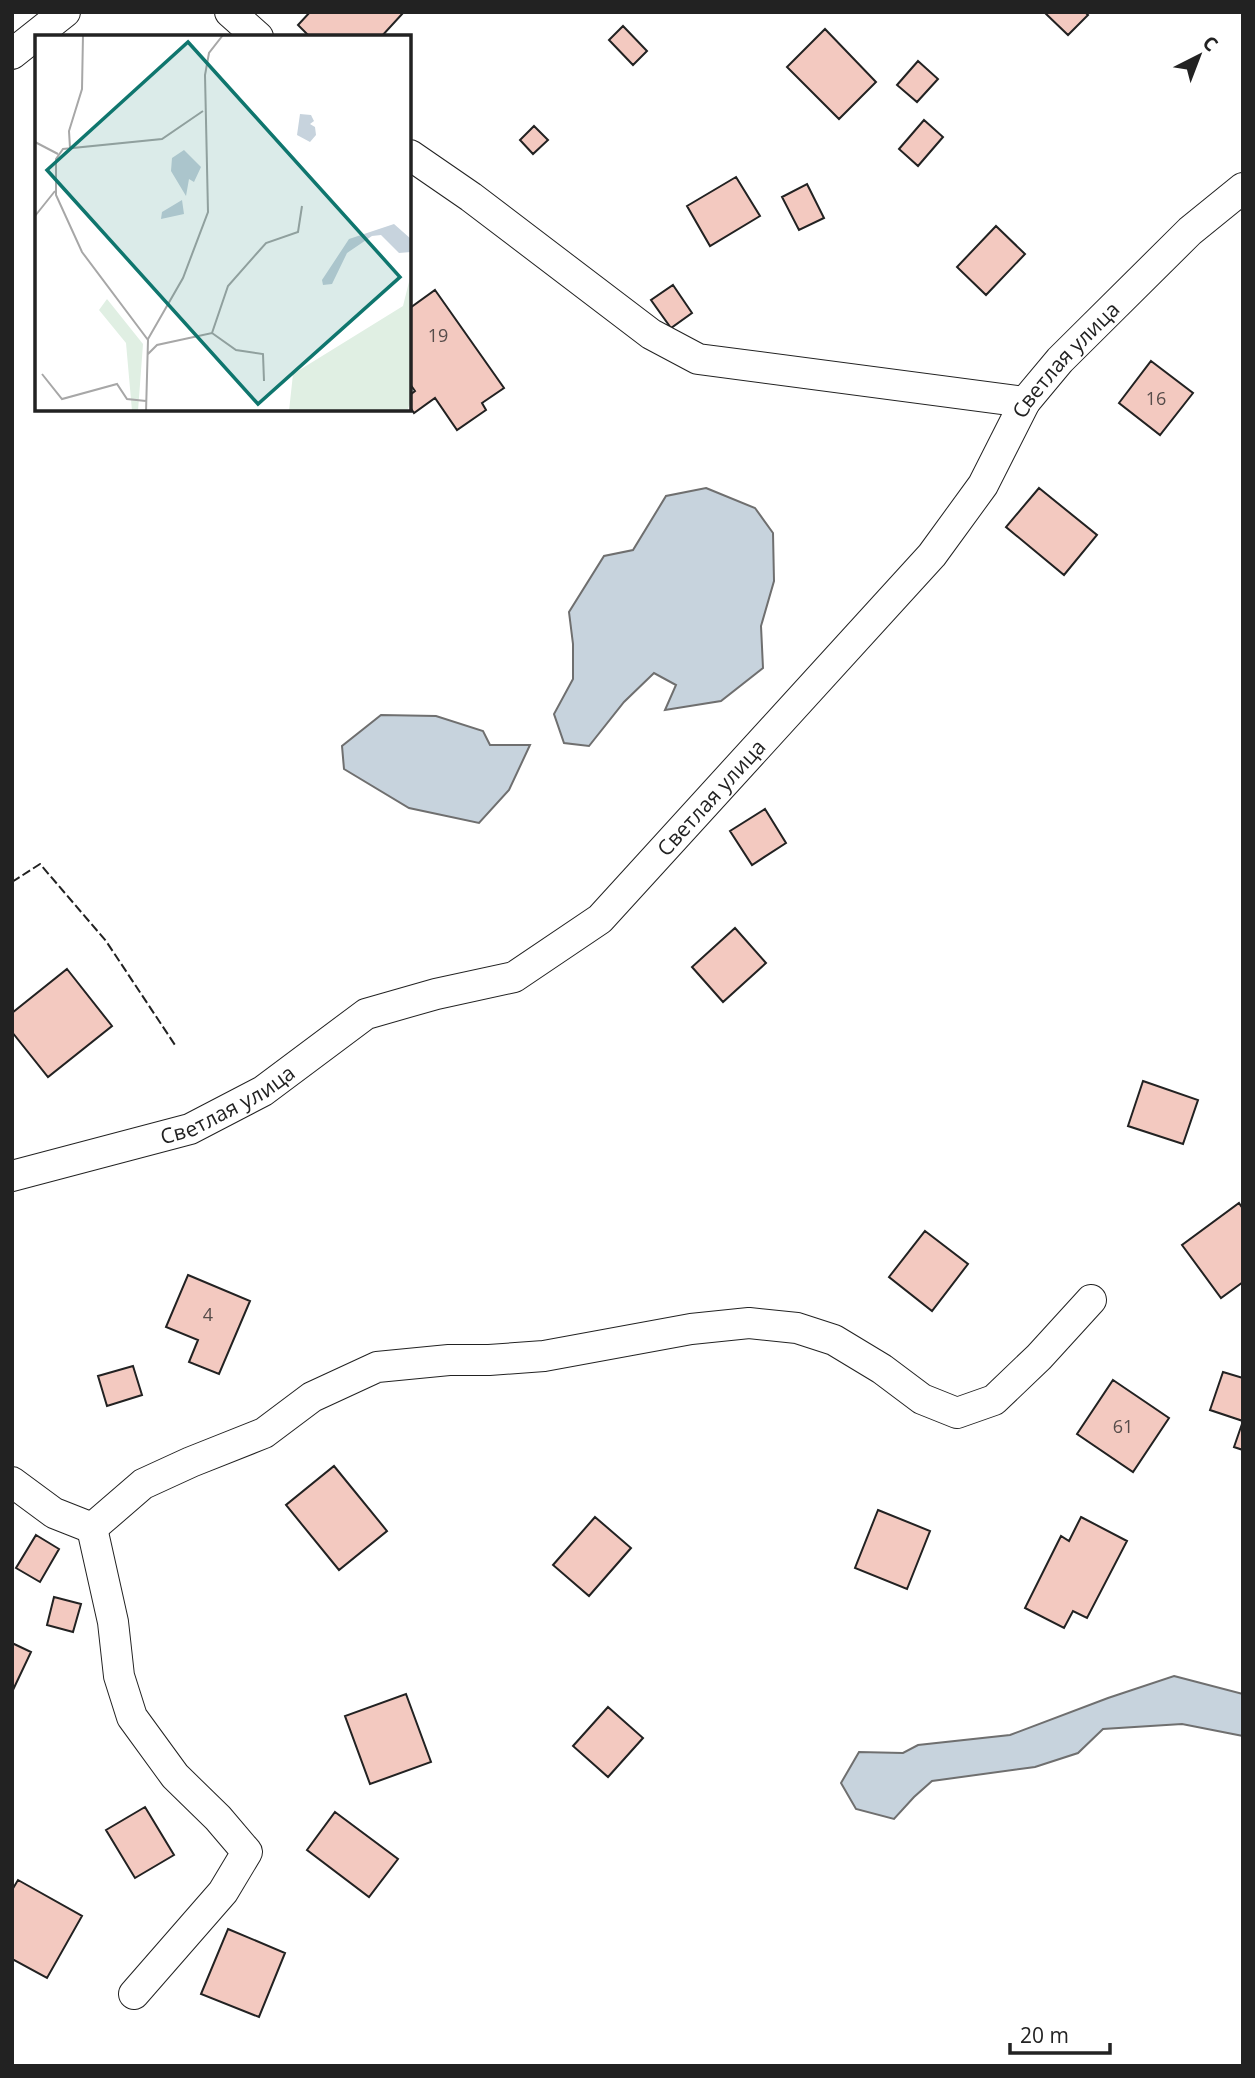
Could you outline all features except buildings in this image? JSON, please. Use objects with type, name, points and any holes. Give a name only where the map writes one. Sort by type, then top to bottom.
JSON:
[{"type":"street","points":[[36,35],[65,12]]},
{"type":"street","points":[[230,12],[256,35]]},
{"type":"street","points":[[12,54],[35,36]]},
{"type":"street","points":[[411,156],[471,197],[652,334],[698,359],[1025,402]]},
{"type":"street","name":"Светлая улица","points":[[12,1176],[190,1129],[263,1091],[366,1014],[436,994],[514,977],[600,919],[932,555],[983,485],[1025,402],[1060,360],[1181,241],[1243,188]]},
{"type":"street","points":[[92,1528],[143,1484],[264,1433],[312,1397],[377,1367],[449,1360],[544,1356],[679,1331],[748,1322],[797,1328],[834,1340],[882,1369],[922,1399],[957,1413],[994,1401],[1091,1300]]},
{"type":"street","points":[[12,1482],[54,1513],[92,1528]]},
{"type":"street","points":[[92,1528],[113,1622],[119,1676],[132,1717],[175,1776],[218,1818],[247,1852],[223,1892],[134,1994]]},
{"type":"shaded area","points":[[706,488],[755,508],[773,533],[774,581],[761,626],[763,668],[721,701],[665,710],[676,685],[654,673],[624,702],[589,746],[564,743],[554,714],[573,679],[569,612],[604,556],[633,550],[666,496]]},
{"type":"shaded area","points":[[381,715],[436,716],[483,731],[490,745],[530,745],[509,790],[479,823],[409,808],[344,769],[342,746]]},
{"type":"shaded area","points":[[1174,1676],[1243,1694],[1243,1736],[1182,1724],[1103,1729],[1078,1753],[1035,1767],[932,1781],[894,1819],[856,1809],[841,1783],[859,1752],[903,1753],[918,1745],[1010,1735]]},
{"type":"fence","points":[[12,882],[40,864],[106,941],[175,1045]]}]
